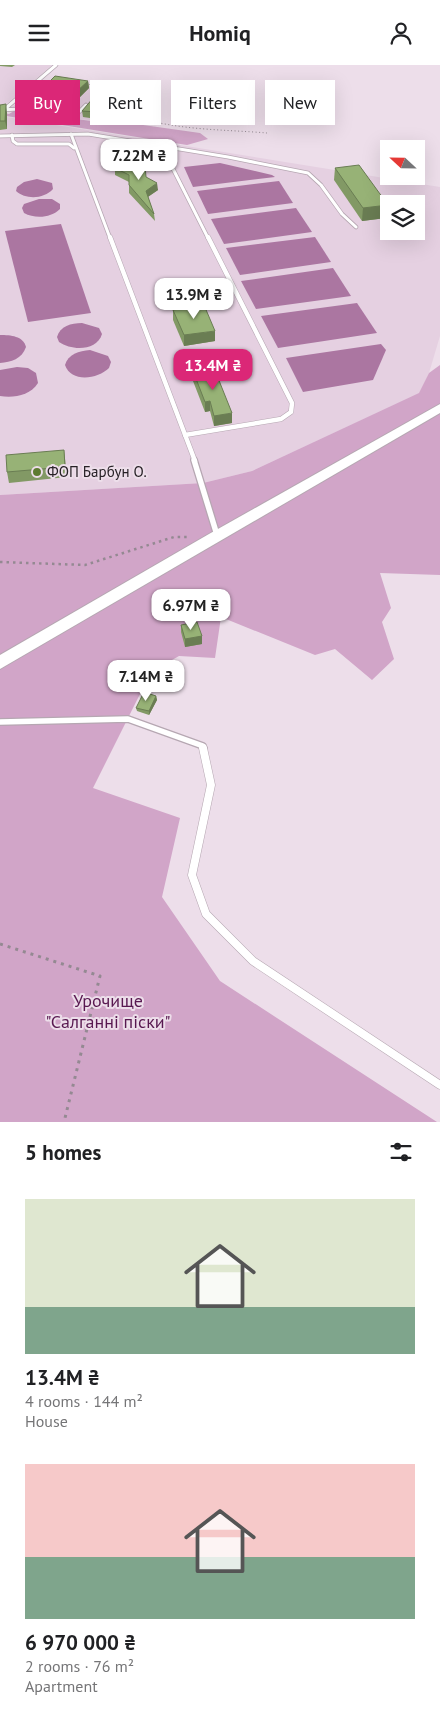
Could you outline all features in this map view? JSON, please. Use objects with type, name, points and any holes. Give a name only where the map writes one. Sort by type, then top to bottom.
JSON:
[{"type":"street","points":[[0,663],[215,536],[440,408]]},
{"type":"lane","points":[[0,110],[6,108],[56,65]]},
{"type":"lane","points":[[80,111],[86,105]]},
{"type":"lane","points":[[6,108],[15,109]]},
{"type":"lane","points":[[71,134],[74,147],[203,483],[215,536]]},
{"type":"lane","points":[[0,136],[88,134],[228,157],[308,173],[316,179],[343,218],[356,227]]},
{"type":"lane","points":[[12,135],[13,141],[17,144],[69,145],[74,147]]},
{"type":"lane","points":[[152,146],[167,157],[292,403],[291,412],[281,419],[185,435]]},
{"type":"lane","points":[[0,722],[128,719],[203,746],[210,785],[192,875],[206,914],[253,961],[440,1085]]},
{"type":"path","points":[[82,84],[125,90],[118,108],[124,114],[168,122],[267,133]]},
{"type":"path","points":[[0,562],[85,565],[174,537],[215,536]]},
{"type":"path","points":[[0,944],[100,976],[64,1122]]},
{"type":"shaded area","points":[[0,65],[52,65],[34,80],[15,80],[15,97],[4,106],[0,106]]},
{"type":"shaded area","points":[[80,85],[90,86],[90,120],[80,119]]},
{"type":"shaded area","points":[[15,105],[15,111],[6,110]]},
{"type":"shaded area","points":[[0,116],[15,118],[15,125],[56,125],[380,177],[380,185],[425,185],[440,187],[440,336],[429,373],[420,393],[252,471],[203,483],[0,495]]},
{"type":"shaded area","points":[[220,163],[275,177],[193,187],[184,167]]},
{"type":"shaded area","points":[[37,179],[52,183],[53,189],[45,195],[35,197],[25,196],[16,191],[17,187],[24,182]]},
{"type":"shaded area","points":[[279,181],[293,203],[208,214],[197,191]]},
{"type":"shaded area","points":[[39,199],[52,199],[60,204],[60,209],[43,217],[24,213],[22,208],[24,204]]},
{"type":"shaded area","points":[[296,208],[312,232],[224,244],[211,219]]},
{"type":"shaded area","points":[[61,224],[91,313],[28,322],[5,231]]},
{"type":"shaded area","points":[[315,237],[331,262],[240,275],[226,248]]},
{"type":"shaded area","points":[[333,268],[351,296],[256,309],[241,281]]},
{"type":"shaded area","points":[[357,303],[377,333],[278,348],[261,316]]},
{"type":"shaded area","points":[[82,323],[99,328],[102,334],[95,344],[84,348],[77,348],[59,342],[58,333],[63,328]]},
{"type":"shaded area","points":[[0,335],[12,336],[22,340],[26,347],[19,357],[12,361],[0,363]]},
{"type":"shaded area","points":[[381,344],[386,350],[373,380],[303,392],[286,358]]},
{"type":"shaded area","points":[[90,350],[108,356],[111,362],[109,368],[92,377],[79,377],[68,371],[65,365],[71,356],[78,352]]},
{"type":"shaded area","points":[[17,367],[28,368],[36,373],[38,383],[31,391],[21,395],[0,396],[0,370]]},
{"type":"green space","points":[[15,111],[15,117],[0,115],[0,112],[9,114]]},
{"type":"green space","points":[[80,120],[90,121],[90,125],[143,125],[200,133],[208,139],[187,145],[62,125],[80,125]]},
{"type":"green space","name":"Урочище \"Салганні піски\"","points":[[440,365],[440,575],[380,573],[391,608],[382,622],[394,659],[372,680],[335,649],[315,655],[221,617],[215,658],[179,656],[151,672],[93,788],[180,818],[162,897],[220,981],[437,1122],[0,1122],[0,495],[203,483],[252,471],[419,393],[429,373]]},
{"type":"building","points":[[55,76],[88,81],[80,88],[80,80],[51,80]]},
{"type":"building","points":[[90,102],[90,112],[82,111]]},
{"type":"building","points":[[6,104],[5,121],[0,121],[0,105]]},
{"type":"building","points":[[130,163],[145,166],[146,177],[157,183],[146,191],[154,214],[129,185],[129,175],[115,168]]},
{"type":"building","points":[[359,165],[381,195],[380,206],[363,208],[335,168]]},
{"type":"building","points":[[204,305],[215,331],[184,335],[173,310]]},
{"type":"building","points":[[214,368],[232,413],[214,416],[210,401],[205,402],[193,371]]},
{"type":"building","points":[[64,450],[65,467],[7,472],[6,455]]},
{"type":"building","points":[[197,622],[202,636],[185,639],[181,625]]},
{"type":"building","points":[[144,692],[156,696],[149,711],[136,708]]},
{"type":"place","name":"ФОП Барбун О.","points":[[37,472]]}]
